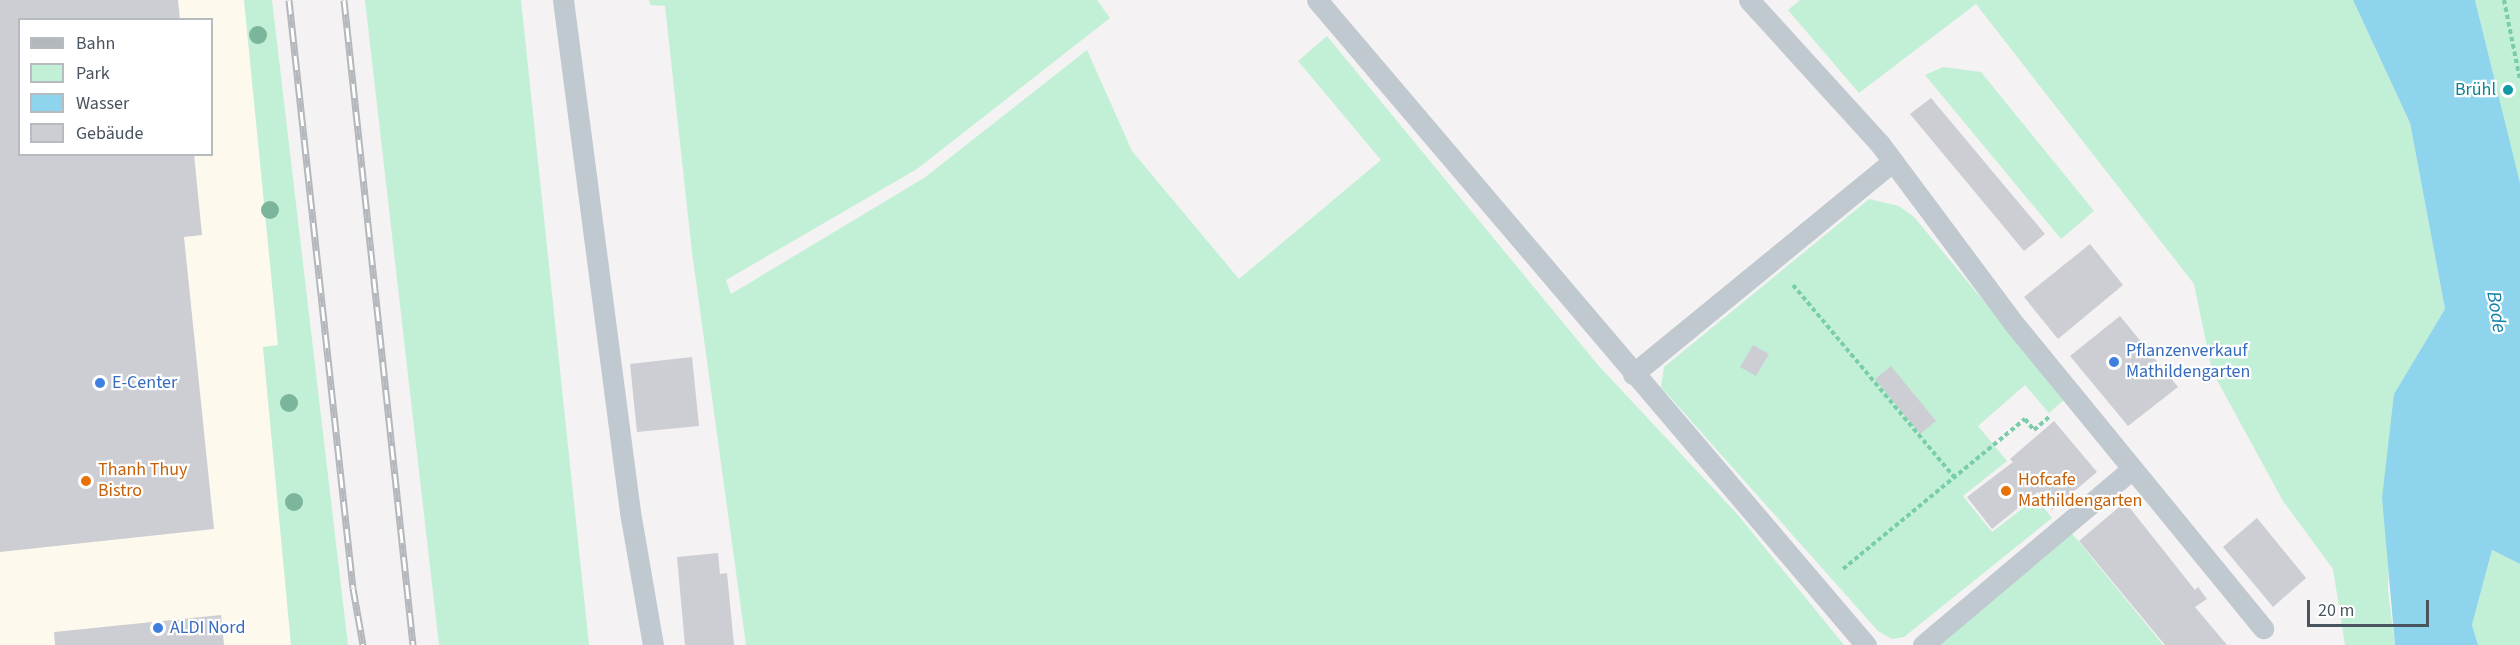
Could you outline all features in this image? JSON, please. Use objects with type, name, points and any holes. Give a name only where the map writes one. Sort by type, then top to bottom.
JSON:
[{"type":"lane","points":[[563,0],[630,512],[653,645]]},
{"type":"lane","points":[[1317,0],[1866,645]]},
{"type":"lane","points":[[1749,0],[1893,161],[2074,397],[2263,628]]},
{"type":"lane","points":[[1633,374],[1893,161]]},
{"type":"lane","points":[[1923,645],[2132,469]]},
{"type":"path","points":[[2504,0],[2520,80]]},
{"type":"path","points":[[1772,260],[1954,477]]},
{"type":"path","points":[[1819,589],[2025,419],[2034,430],[2074,397]]},
{"type":"shaded area","points":[[0,0],[244,0],[278,345],[263,348],[291,645],[0,645]]},
{"type":"green space","points":[[244,0],[272,0],[348,645],[291,645],[263,347],[278,345]]},
{"type":"green space","points":[[365,0],[521,0],[589,645],[439,645]]},
{"type":"green space","points":[[649,0],[1097,0],[1110,18],[917,169],[726,280],[731,294],[924,178],[1087,50],[1132,151],[1239,279],[1381,160],[1298,61],[1327,36],[1598,365],[1738,515],[1844,645],[746,645],[692,252],[665,6],[650,5]]},
{"type":"green space","points":[[1800,0],[2353,0],[2410,123],[2445,309],[2394,394],[2388,591],[2395,645],[2345,645],[2333,569],[2283,501],[2212,371],[2194,284],[1976,4],[1859,93],[1788,10]]},
{"type":"green space","name":"Brühl","points":[[2475,0],[2520,0],[2520,183],[2519,180]]},
{"type":"green space","points":[[1943,67],[1981,72],[2094,211],[2061,239],[1925,75]]},
{"type":"green space","points":[[1869,199],[1899,206],[1914,217],[2065,399],[2049,413],[2025,385],[1978,426],[2007,461],[1963,496],[1992,532],[2036,498],[2052,518],[1904,637],[1892,639],[1878,631],[1661,387],[1664,367]]},
{"type":"green space","points":[[2070,531],[2163,645],[1938,645]]},
{"type":"green space","points":[[2492,550],[2520,564],[2520,645],[2478,645],[2472,625]]},
{"type":"water","name":"Bode","points":[[2353,0],[2475,0],[2520,183],[2520,564],[2492,550],[2472,625],[2478,645],[2395,645],[2382,498],[2394,394],[2445,309],[2410,123]]},
{"type":"building","name":"E-Center","points":[[0,0],[178,0],[180,18],[18,18],[18,156],[194,156],[202,235],[184,237],[214,529],[0,552]]},
{"type":"building","points":[[1931,98],[2045,234],[2024,251],[1910,114]]},
{"type":"building","points":[[2090,244],[2123,285],[2058,339],[2024,297]]},
{"type":"building","points":[[2120,316],[2178,387],[2128,426],[2070,356]]},
{"type":"building","points":[[1753,345],[1769,354],[1756,376],[1740,367]]},
{"type":"building","points":[[692,357],[699,426],[637,432],[630,364]]},
{"type":"building","points":[[1891,366],[1936,421],[1920,434],[1875,379]]},
{"type":"building","points":[[2054,421],[2097,472],[2052,510],[2038,492],[1992,529],[1967,497],[2013,462],[2010,459]]},
{"type":"building","points":[[2125,502],[2195,590],[2198,587],[2207,599],[2195,607],[2227,645],[2165,645],[2079,541]]},
{"type":"building","points":[[2257,518],[2306,578],[2273,607],[2223,547]]},
{"type":"building","points":[[718,553],[720,574],[727,573],[734,645],[685,645],[677,557]]},
{"type":"building","name":"ALDI Nord","points":[[221,615],[224,645],[55,645],[54,632]]},
{"type":"railway","points":[[289,0],[353,588],[363,645]]},
{"type":"railway","points":[[344,0],[413,645]]},
{"type":"place","name":"Brühl","points":[[2508,90]]},
{"type":"place","name":"Pflanzenverkauf Mathildengarten","points":[[2114,362]]},
{"type":"place","name":"E-Center","points":[[100,383]]},
{"type":"place","name":"Thanh Thuy Bistro","points":[[86,481]]},
{"type":"place","name":"Hofcafe Mathildengarten","points":[[2006,491]]},
{"type":"place","name":"ALDI Nord","points":[[158,628]]}]
